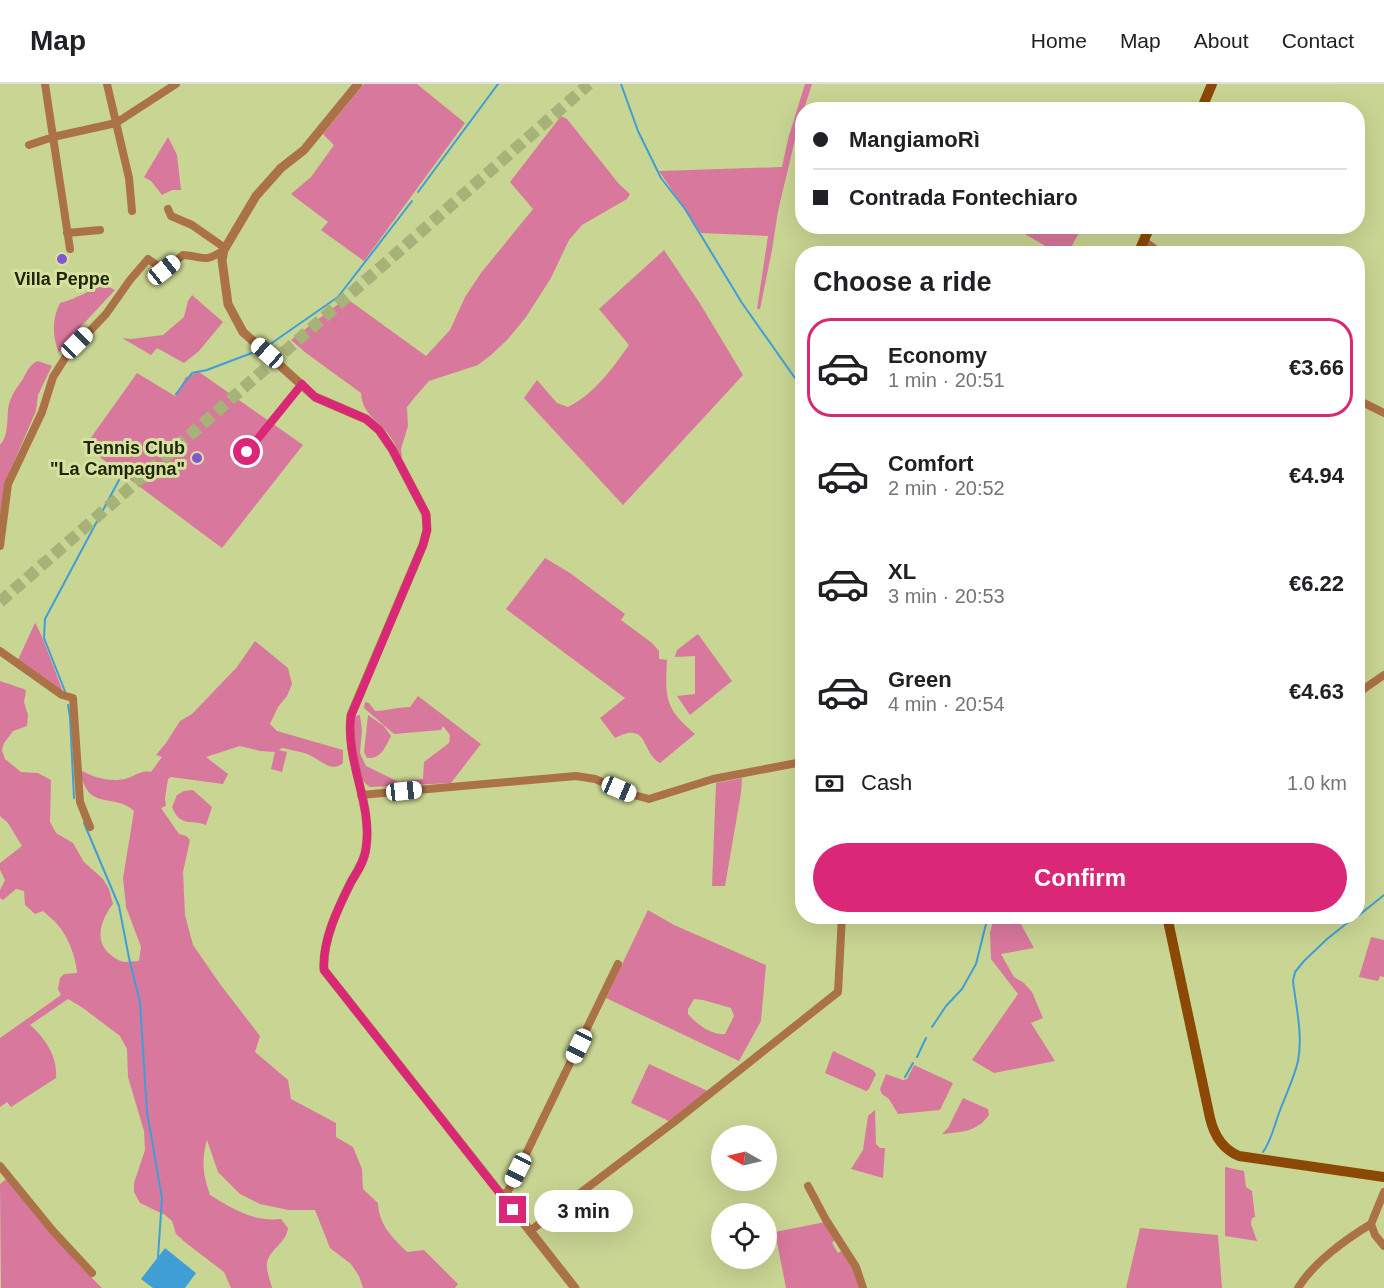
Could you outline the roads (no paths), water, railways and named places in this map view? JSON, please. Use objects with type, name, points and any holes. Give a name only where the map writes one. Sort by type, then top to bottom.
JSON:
[{"type":"main road","points":[[1205,102],[1212,84]]},
{"type":"main road","points":[[1142,246],[1147,234]]},
{"type":"main road","points":[[1169,924],[1210,1118],[1213,1130],[1224,1147],[1239,1156],[1384,1177]]},
{"type":"street","points":[[45,84],[70,249]]},
{"type":"street","points":[[107,84],[129,178],[132,211]]},
{"type":"street","points":[[28,145],[116,123],[176,84]]},
{"type":"street","points":[[358,84],[304,150],[281,168],[256,196],[225,249],[222,260],[228,304],[243,332],[315,397],[366,419],[379,430],[392,449],[426,514],[427,530],[423,545],[351,716],[349,728],[351,749],[367,823],[366,852],[341,902],[323,958],[324,970],[575,1288]]},
{"type":"street","points":[[168,209],[171,216],[192,225],[225,249]]},
{"type":"street","points":[[67,233],[100,231]]},
{"type":"street","points":[[1144,241],[1151,246]]},
{"type":"street","points":[[0,546],[8,484],[42,412],[53,377],[67,356],[106,314],[148,259],[164,270],[183,255],[200,260],[210,259],[225,249]]},
{"type":"street","points":[[247,452],[302,384]]},
{"type":"street","points":[[1365,404],[1384,413]]},
{"type":"street","points":[[0,651],[62,695],[73,698],[78,788],[80,802],[90,827]]},
{"type":"street","points":[[1365,688],[1384,675]]},
{"type":"street","points":[[361,795],[576,776],[596,779],[649,799],[713,779],[795,763]]},
{"type":"street","points":[[530,1231],[674,1122],[838,992],[842,924]]},
{"type":"street","points":[[501,1196],[508,1191],[618,964]]},
{"type":"street","points":[[0,1166],[53,1231],[92,1273]]},
{"type":"street","points":[[808,1186],[826,1220],[856,1267],[863,1288]]},
{"type":"street","points":[[1298,1288],[1322,1260],[1371,1224],[1384,1192]]},
{"type":"street","points":[[1371,1224],[1375,1235],[1384,1246]]},
{"type":"water","points":[[165,1248],[196,1273],[185,1288],[153,1288],[141,1279]]},
{"type":"waterway","points":[[418,192],[498,84]]},
{"type":"waterway","points":[[621,84],[638,131],[661,178],[685,209],[742,303],[795,378]]},
{"type":"waterway","points":[[266,347],[338,297],[412,201]]},
{"type":"waterway","points":[[176,394],[192,373],[207,370],[257,351]]},
{"type":"waterway","points":[[66,694],[44,638],[45,619],[119,480]]},
{"type":"waterway","points":[[68,705],[74,798]]},
{"type":"waterway","points":[[84,823],[119,906],[140,1002],[147,1112],[162,1198],[158,1257]]},
{"type":"waterway","points":[[1365,910],[1384,895]]},
{"type":"waterway","points":[[932,1027],[946,1006],[962,989],[976,964],[986,924]]},
{"type":"waterway","points":[[1263,1152],[1270,1139],[1298,1061],[1300,1041],[1293,981],[1295,972],[1327,939],[1346,924]]},
{"type":"waterway","points":[[917,1057],[926,1038]]},
{"type":"waterway","points":[[905,1077],[913,1063]]},
{"type":"tunnel","points":[[0,602],[589,84]]},
{"type":"place","name":"Villa Peppe","points":[[62,259]]},
{"type":"place","name":"Tennis Club \"La Campagna\"","points":[[197,458]]}]
